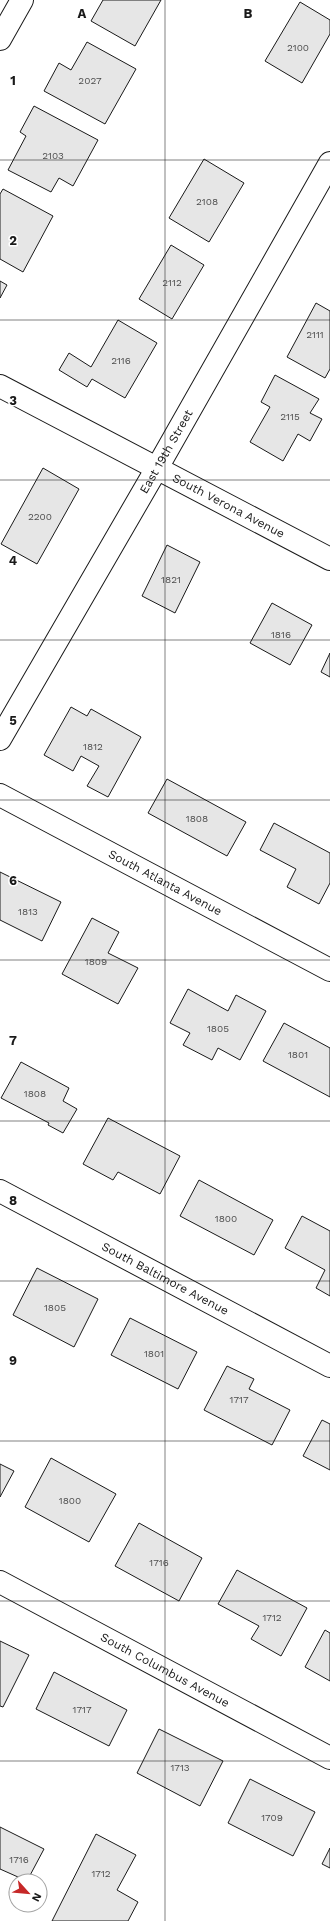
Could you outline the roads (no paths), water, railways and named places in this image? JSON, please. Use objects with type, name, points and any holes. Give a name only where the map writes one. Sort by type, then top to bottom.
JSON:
[{"type":"street","points":[[0,39],[22,0]]},
{"type":"street","name":"East 19th Street","points":[[0,739],[157,468],[330,163]]},
{"type":"street","name":"South Verona Avenue","points":[[0,386],[330,559]]},
{"type":"street","name":"South Atlanta Avenue","points":[[0,795],[330,970]]},
{"type":"street","name":"South Baltimore Avenue","points":[[0,1191],[330,1366]]},
{"type":"street","name":"South Columbus Avenue","points":[[0,1582],[330,1758]]}]
